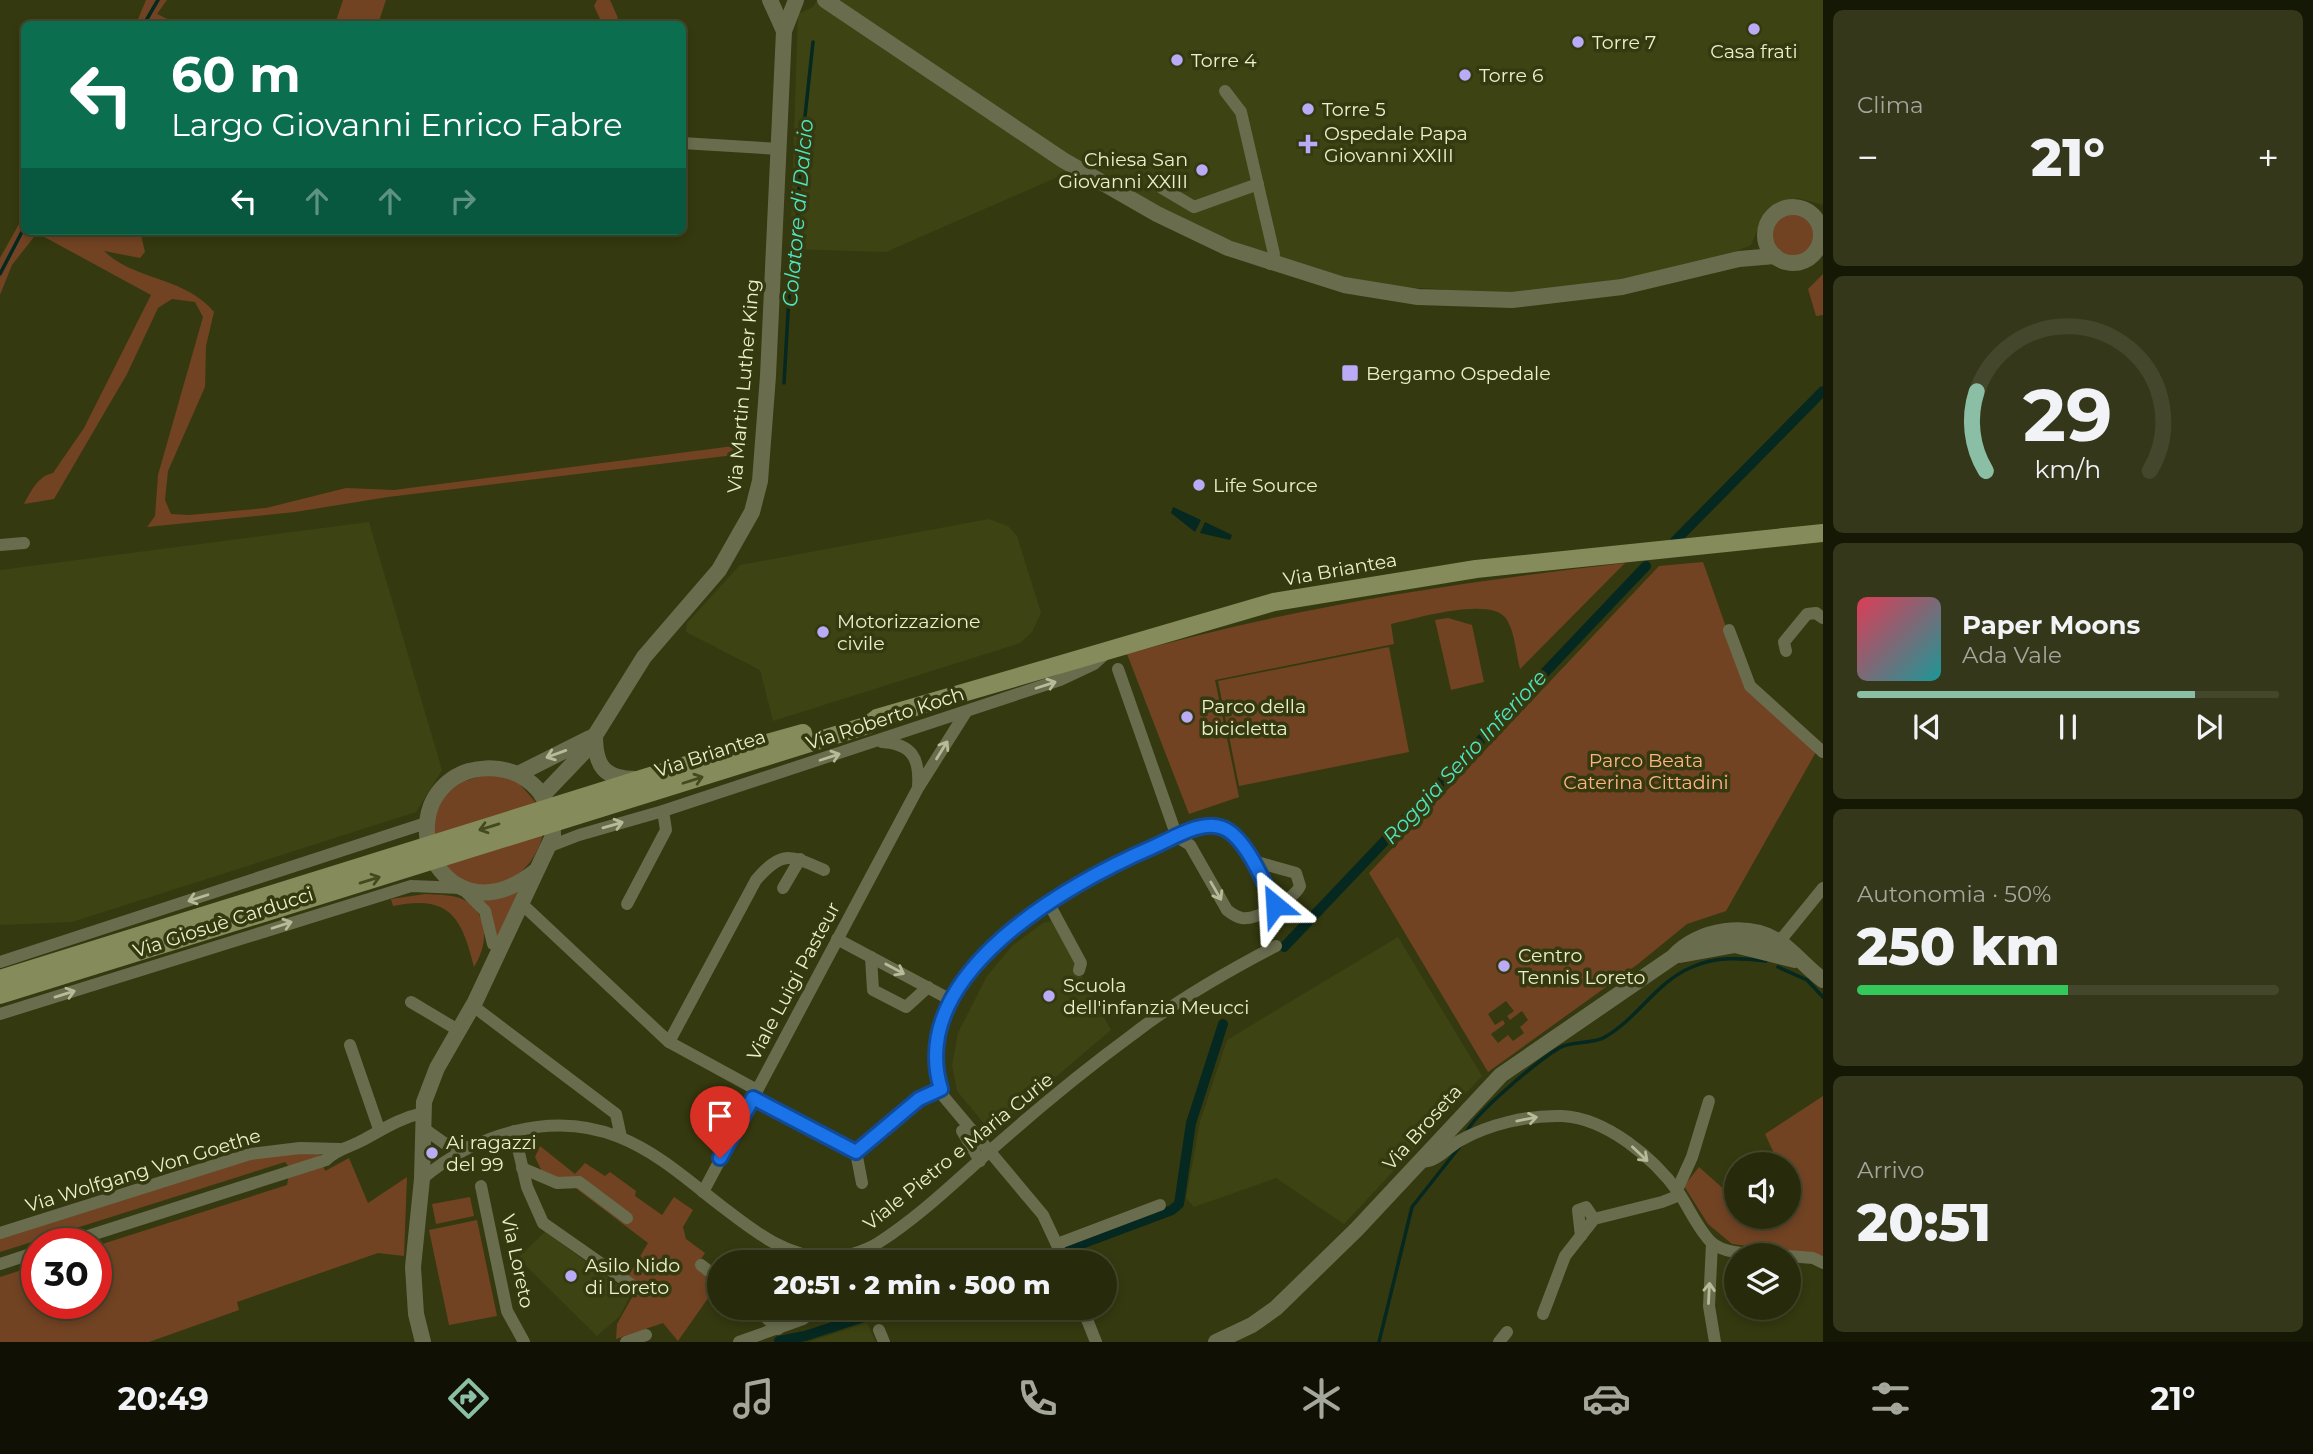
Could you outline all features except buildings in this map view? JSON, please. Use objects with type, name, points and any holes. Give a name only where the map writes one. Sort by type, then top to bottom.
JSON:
[{"type":"main road","name":"Via Briantea","points":[[549,810],[868,725],[877,718],[1274,602],[1374,583],[1476,569],[1823,533]]},
{"type":"main road","name":"Via Briantea","points":[[549,810],[642,779],[866,715],[877,718]]},
{"type":"main road","name":"Via Giosuè Carducci","points":[[0,995],[431,853],[549,810]]},
{"type":"main road","name":"Via Giosuè Carducci","points":[[0,979],[330,876],[431,853]]},
{"type":"street","name":"Via Martin Luther King","points":[[769,0],[785,31]]},
{"type":"street","name":"Via Martin Luther King","points":[[595,735],[643,657],[719,570],[752,512],[760,481],[785,31],[795,0],[779,0]]},
{"type":"street","points":[[827,0],[1063,160],[1157,214],[1228,248],[1270,264],[1389,293],[1464,300],[1500,300],[1563,296],[1622,287],[1739,259],[1775,256]]},
{"type":"street","points":[[1225,91],[1241,112],[1274,254],[1270,264]]},
{"type":"street","points":[[686,143],[780,149]]},
{"type":"street","points":[[1162,188],[1194,207],[1258,184]]},
{"type":"street","points":[[1789,207],[1817,212],[1822,235],[1814,253],[1800,262],[1782,260],[1775,256],[1766,238],[1767,224],[1775,213],[1789,207]]},
{"type":"street","points":[[1739,259],[1766,238]]},
{"type":"street","points":[[0,545],[24,542]]},
{"type":"street","points":[[1786,651],[1784,642],[1807,614],[1816,613],[1823,618]]},
{"type":"street","points":[[1729,630],[1750,686],[1823,752]]},
{"type":"street","name":"Via Roberto Koch","points":[[548,847],[1060,680],[1094,664],[1111,648]]},
{"type":"street","points":[[1118,669],[1177,837],[1190,845],[1231,913],[1237,917],[1251,918],[1299,890],[1298,876],[1253,861]]},
{"type":"street","name":"Viale Luigi Pasteur","points":[[703,1192],[918,788],[966,712]]},
{"type":"street","points":[[518,774],[595,735]]},
{"type":"street","name":"Via Briantea","points":[[595,735],[595,757],[605,770],[617,779],[642,779]]},
{"type":"street","name":"Via Giosuè Carducci","points":[[549,810],[562,776],[595,735]]},
{"type":"street","points":[[878,741],[895,743],[910,750],[918,764],[918,788]]},
{"type":"street","points":[[423,1342],[416,1314],[413,1267],[422,1179],[424,1102],[437,1068],[473,1006],[523,905],[548,847],[549,810],[518,774],[483,767],[462,772],[438,794],[426,823],[431,853],[485,911],[493,944],[458,1030]]},
{"type":"street","points":[[626,904],[666,830],[663,811]]},
{"type":"street","name":"Via Giosuè Carducci","points":[[0,961],[426,823]]},
{"type":"street","points":[[1060,1250],[1043,1214],[984,1156],[947,1104],[935,1068],[936,1047],[940,1027],[953,1001],[977,963],[1001,937],[1048,902],[1116,863],[1202,827],[1218,826],[1236,836],[1253,861],[1275,905]]},
{"type":"street","points":[[669,1042],[756,880],[773,860],[791,856],[824,870]]},
{"type":"street","points":[[783,888],[800,859]]},
{"type":"street","name":"Via Giosuè Carducci","points":[[286,869],[330,876]]},
{"type":"street","name":"Via Giosuè Carducci","points":[[0,1014],[379,894],[411,886],[462,888],[485,892],[506,889],[537,870]]},
{"type":"street","points":[[1823,888],[1778,947],[1823,980]]},
{"type":"street","points":[[1048,902],[1081,963],[1079,970]]},
{"type":"street","points":[[523,905],[669,1042],[856,1152],[862,1183]]},
{"type":"street","name":"Via Broseta","points":[[1216,1342],[1252,1325],[1276,1308],[1357,1229],[1501,1075],[1700,938],[1728,931],[1759,934],[1778,947]]},
{"type":"street","points":[[837,939],[953,1001]]},
{"type":"street","name":"Via Broseta","points":[[1673,957],[1735,945],[1778,947]]},
{"type":"street","name":"Viale Pietro e Maria Curie","points":[[859,1250],[876,1244],[1130,1035],[1205,985],[1276,946]]},
{"type":"street","points":[[871,957],[873,990],[906,1007],[928,987]]},
{"type":"street","points":[[411,1002],[458,1030]]},
{"type":"street","points":[[473,1006],[616,1114],[621,1137]]},
{"type":"street","points":[[350,1045],[379,1129]]},
{"type":"street","points":[[856,1152],[919,1099],[941,1089]]},
{"type":"street","points":[[1543,1314],[1554,1279],[1565,1256],[1594,1219],[1662,1202],[1678,1193],[1709,1101]]},
{"type":"street","name":"Via Wolfgang Von Goethe","points":[[112,1229],[326,1160],[340,1149],[408,1116],[423,1121]]},
{"type":"street","points":[[1419,1162],[1433,1162],[1458,1141],[1529,1116],[1582,1119],[1624,1139],[1678,1193],[1712,1243],[1724,1248]]},
{"type":"street","points":[[423,1121],[444,1143],[458,1148],[470,1147]]},
{"type":"street","name":"Viale Pietro e Maria Curie","points":[[422,1179],[450,1156],[470,1147],[514,1131],[566,1126],[621,1137],[665,1163],[768,1240],[787,1250]]},
{"type":"street","points":[[514,1131],[522,1168],[543,1223],[639,1290]]},
{"type":"street","name":"Via Wolfgang Von Goethe","points":[[0,1233],[250,1154],[300,1148],[340,1149]]},
{"type":"street","points":[[522,1168],[557,1183],[579,1182],[627,1218]]},
{"type":"street","name":"Via Loreto","points":[[481,1186],[507,1311],[524,1342]]},
{"type":"street","points":[[1057,1244],[1160,1205]]},
{"type":"street","points":[[1712,1243],[1709,1306],[1715,1342]]},
{"type":"street","points":[[0,1264],[21,1257]]},
{"type":"street","points":[[1801,1257],[1813,1258],[1823,1263]]},
{"type":"street","points":[[701,1265],[707,1270]]},
{"type":"street","points":[[769,1320],[778,1329]]},
{"type":"street","points":[[739,1342],[800,1320]]},
{"type":"street","points":[[1087,1320],[1096,1342]]},
{"type":"street","points":[[626,1342],[646,1335]]},
{"type":"shaded area","name":"Ospedale Papa Giovanni XXIII","points":[[817,0],[1823,0],[1823,205],[1798,198],[1765,213],[1751,245],[1702,266],[1594,287],[1471,296],[1441,289],[1382,286],[1329,277],[1060,176],[886,252],[790,249],[798,14],[813,7]]},
{"type":"shaded area","points":[[989,519],[1008,526],[1017,536],[1041,613],[1032,632],[1020,643],[773,721],[760,670],[686,632],[687,623],[740,565]]},
{"type":"shaded area","points":[[369,522],[442,770],[416,812],[72,922],[0,925],[0,570]]},
{"type":"shaded area","points":[[1052,921],[1111,1030],[991,1132],[957,1091],[952,1065],[958,1033],[987,976],[1012,946],[1043,923]]},
{"type":"shaded area","points":[[1398,937],[1482,1076],[1344,1224],[1276,1178],[1194,1207],[1186,1198],[1200,1122],[1227,1040]]},
{"type":"shaded area","name":"Asilo Nido di Loreto","points":[[545,1232],[631,1294],[620,1316],[597,1336],[518,1258]]},
{"type":"shaded area","points":[[867,1323],[876,1342],[808,1342]]},
{"type":"green space","points":[[146,0],[167,0],[157,14],[172,21],[137,21]]},
{"type":"green space","points":[[343,0],[386,0],[379,21],[336,21]]},
{"type":"green space","points":[[597,0],[610,0],[618,18],[616,21],[600,21],[594,6]]},
{"type":"green space","points":[[1793,213],[1809,219],[1815,235],[1809,251],[1793,257],[1777,251],[1771,235],[1777,219]]},
{"type":"green space","points":[[21,220],[21,235],[35,235],[12,265],[0,295],[0,258]]},
{"type":"green space","points":[[41,235],[141,235],[145,252],[140,258],[104,251],[130,268],[189,292],[214,312],[206,346],[205,387],[168,471],[165,500],[171,514],[189,515],[266,508],[346,488],[394,490],[749,444],[742,454],[388,497],[295,512],[147,527],[155,516],[158,475],[203,317],[195,302],[172,299],[158,308],[127,374],[54,499],[24,504],[39,481],[53,473],[84,428],[151,295]]},
{"type":"green space","points":[[1823,274],[1823,315],[1816,316],[1808,289]]},
{"type":"green space","name":"Parco Beata Caterina Cittadini","points":[[1703,562],[1748,689],[1816,752],[1726,911],[1687,924],[1638,964],[1488,1072],[1369,873],[1659,566]],"holes":[[[1506,1001],[1514,1011],[1507,1016],[1510,1020],[1522,1011],[1528,1020],[1520,1027],[1524,1033],[1513,1041],[1508,1035],[1498,1043],[1491,1034],[1505,1024],[1503,1020],[1495,1025],[1488,1014]]]},
{"type":"green space","name":"Parco della bicicletta","points":[[1625,563],[1520,669],[1514,637],[1507,620],[1499,613],[1486,609],[1470,609],[1391,624],[1394,644],[1215,680],[1239,797],[1189,814],[1127,654],[1189,637],[1374,598]]},
{"type":"green space","points":[[1448,618],[1472,625],[1484,682],[1451,690],[1435,620]]},
{"type":"green space","points":[[1389,647],[1409,752],[1239,786],[1218,681]]},
{"type":"green space","points":[[491,773],[518,782],[538,805],[430,838],[430,826],[449,786]]},
{"type":"green space","points":[[543,833],[533,858],[524,869],[502,883],[476,885],[462,880],[440,864]]},
{"type":"green space","points":[[522,886],[495,943],[478,895]]},
{"type":"green space","points":[[425,894],[447,895],[468,902],[480,916],[484,942],[474,967],[464,935],[450,914],[441,907],[428,904],[393,906],[391,899]]},
{"type":"green space","points":[[1823,1096],[1823,1256],[1801,1253],[1801,1243],[1731,1243],[1708,1224],[1684,1186],[1699,1167],[1724,1189],[1724,1229],[1801,1229],[1801,1152],[1773,1152],[1765,1134]]},
{"type":"green space","points":[[540,1146],[575,1174],[585,1163],[605,1176],[610,1172],[636,1191],[635,1196],[662,1215],[674,1197],[693,1210],[683,1227],[686,1239],[705,1253],[696,1267],[707,1276],[707,1300],[678,1341],[663,1323],[616,1339],[617,1324],[634,1294],[627,1278],[648,1243],[561,1177],[549,1186],[535,1157]]},
{"type":"green space","points":[[301,1152],[319,1154],[325,1171],[349,1158],[368,1203],[407,1177],[404,1256],[378,1253],[237,1302],[239,1310],[149,1342],[0,1342],[0,1277],[21,1270],[21,1319],[112,1319],[112,1241],[287,1185],[290,1168],[285,1162],[76,1228],[29,1228],[254,1157]]},
{"type":"green space","points":[[470,1197],[474,1216],[436,1224],[432,1204]]},
{"type":"green space","points":[[477,1220],[497,1316],[449,1325],[429,1230]]},
{"type":"green space","points":[[21,1230],[21,1245],[0,1252],[0,1237]]},
{"type":"water","points":[[1173,507],[1201,520],[1195,532],[1171,513]]},
{"type":"water","points":[[1205,522],[1232,535],[1230,540],[1200,533]]},
{"type":"waterway","points":[[146,21],[158,0]]},
{"type":"waterway","name":"Colatore di Dalcio","points":[[784,383],[789,296],[796,266],[800,163],[813,42]]},
{"type":"waterway","points":[[0,274],[21,234]]},
{"type":"waterway","name":"Roggia Serio Inferiore","points":[[1675,541],[1823,391]]},
{"type":"waterway","name":"Roggia Serio Inferiore","points":[[1284,947],[1646,566]]},
{"type":"waterway","points":[[1465,1135],[1470,1126],[1507,1088],[1537,1064],[1564,1046],[1605,1037],[1679,974],[1701,963],[1719,959],[1766,961]]},
{"type":"waterway","points":[[1778,967],[1807,980],[1823,997]]},
{"type":"waterway","points":[[1065,1250],[1172,1210],[1179,1204],[1191,1123],[1223,1024]]},
{"type":"waterway","points":[[1379,1342],[1412,1207],[1461,1145]]},
{"type":"waterway","points":[[779,1341],[805,1336],[854,1320]]},
{"type":"place","name":"Casa frati","points":[[1754,29]]},
{"type":"place","name":"Torre 7","points":[[1578,42]]},
{"type":"place","name":"Torre 4","points":[[1177,60]]},
{"type":"place","name":"Torre 6","points":[[1465,75]]},
{"type":"place","name":"Torre 5","points":[[1308,109]]},
{"type":"place","name":"Ospedale Papa Giovanni XXIII","points":[[1308,144]]},
{"type":"place","name":"Chiesa San Giovanni XXIII","points":[[1202,170]]},
{"type":"place","name":"Bergamo Ospedale","points":[[1350,373]]},
{"type":"place","name":"Life Source","points":[[1199,485]]},
{"type":"place","name":"Motorizzazione civile","points":[[823,632]]},
{"type":"place","name":"Parco della bicicletta","points":[[1187,717]]},
{"type":"place","name":"Centro Tennis Loreto","points":[[1504,966]]},
{"type":"place","name":"Scuola dell'infanzia Meucci","points":[[1049,996]]},
{"type":"place","name":"Ai ragazzi del 99","points":[[432,1153]]},
{"type":"place","name":"Asilo Nido di Loreto","points":[[571,1276]]},
{"type":"route","points":[[720,1158],[753,1098],[856,1152],[919,1099],[941,1089],[935,1059],[940,1027],[977,963],[1001,937],[1028,916],[1116,863],[1202,827],[1218,826],[1236,836],[1253,861],[1275,905]]}]
